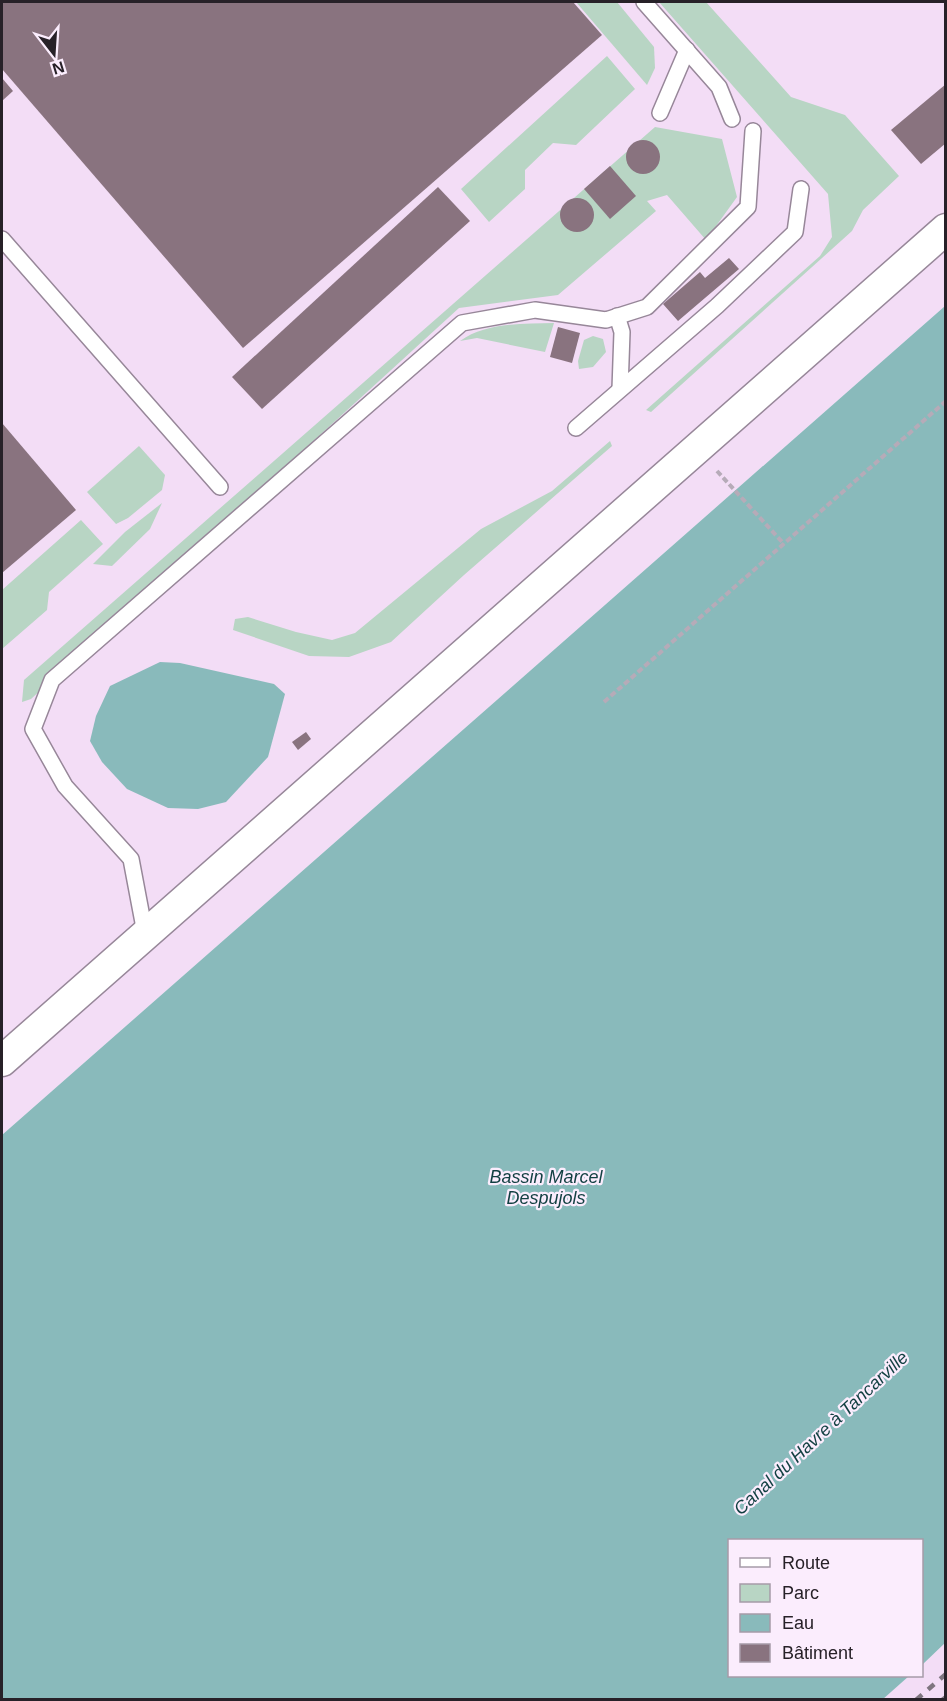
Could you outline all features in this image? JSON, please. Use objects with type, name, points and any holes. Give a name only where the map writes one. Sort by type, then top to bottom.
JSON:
[{"type":"street","points":[[2,1060],[945,228]]},
{"type":"lane","points":[[644,2],[719,87],[732,118]]},
{"type":"lane","points":[[660,112],[687,50]]},
{"type":"lane","points":[[145,933],[131,859],[65,786],[33,729],[52,680],[462,323],[536,310],[606,320],[647,307],[748,207],[753,131]]},
{"type":"lane","points":[[576,428],[717,306],[795,232],[801,189]]},
{"type":"lane","points":[[2,240],[220,487]]},
{"type":"lane","points":[[617,316],[622,332],[620,389]]},
{"type":"path","points":[[604,702],[945,401]]},
{"type":"path","points":[[717,471],[784,544]]},
{"type":"shaded area","points":[[2,2],[945,2],[945,306],[2,1135]]},
{"type":"shaded area","points":[[945,1643],[945,1699],[882,1700],[908,1677],[923,1677],[923,1664]]},
{"type":"green space","points":[[576,2],[617,2],[654,47],[655,68],[647,85]]},
{"type":"green space","points":[[659,2],[706,2],[791,97],[845,115],[899,176],[863,210],[852,231],[651,412],[646,410],[820,256],[832,237],[828,194]]},
{"type":"green space","points":[[607,56],[635,89],[576,145],[553,143],[525,170],[525,189],[489,222],[461,189]]},
{"type":"green space","points":[[655,127],[722,139],[737,197],[706,240],[667,195],[647,201],[656,211],[558,295],[459,308],[31,699],[22,702],[24,680]]},
{"type":"green space","points":[[554,323],[545,352],[477,338],[460,341],[481,330],[493,327]]},
{"type":"green space","points":[[593,336],[603,339],[606,352],[593,367],[579,369],[578,361],[584,340]]},
{"type":"green space","points":[[610,441],[612,446],[391,642],[349,657],[309,656],[233,630],[235,619],[248,617],[332,640],[355,633],[481,529],[552,491]]},
{"type":"green space","points":[[139,446],[165,475],[162,490],[128,518],[116,524],[87,492]]},
{"type":"green space","points":[[162,503],[150,529],[112,566],[93,564],[125,532]]},
{"type":"green space","points":[[81,520],[103,544],[49,592],[47,610],[2,649],[2,590]]},
{"type":"water","name":"Bassin Marcel Despujols","points":[[945,306],[945,1643],[923,1664],[923,1539],[728,1539],[728,1677],[908,1677],[882,1700],[2,1699],[2,1135]]},
{"type":"water","points":[[160,662],[180,663],[274,684],[285,694],[268,757],[226,802],[198,809],[168,808],[127,789],[102,762],[90,741],[96,716],[110,686]]},
{"type":"building","points":[[2,2],[573,2],[602,35],[243,348],[2,69]]},
{"type":"building","points":[[2,78],[13,91],[2,101]]},
{"type":"building","points":[[946,84],[946,143],[921,164],[891,130]]},
{"type":"building","points":[[643,140],[655,145],[660,157],[655,169],[643,174],[631,169],[626,157],[631,145]]},
{"type":"building","points":[[610,166],[636,196],[610,219],[584,189]]},
{"type":"building","points":[[438,187],[470,221],[262,409],[232,377]]},
{"type":"building","points":[[577,198],[589,203],[594,215],[589,227],[577,232],[565,227],[560,215],[565,203]]},
{"type":"building","points":[[729,258],[739,269],[678,321],[663,304],[700,272],[705,278]]},
{"type":"building","points":[[558,327],[580,333],[572,363],[550,357]]},
{"type":"building","points":[[2,423],[76,510],[2,573]]},
{"type":"building","points":[[306,732],[311,739],[298,750],[292,742]]},
{"type":"railway","points":[[916,1700],[946,1674]]},
{"type":"railway","points":[[942,1700],[946,1697]]},
{"type":"water label","name":"Canal du Havre à Tancarville","points":[[821,1433]]}]
